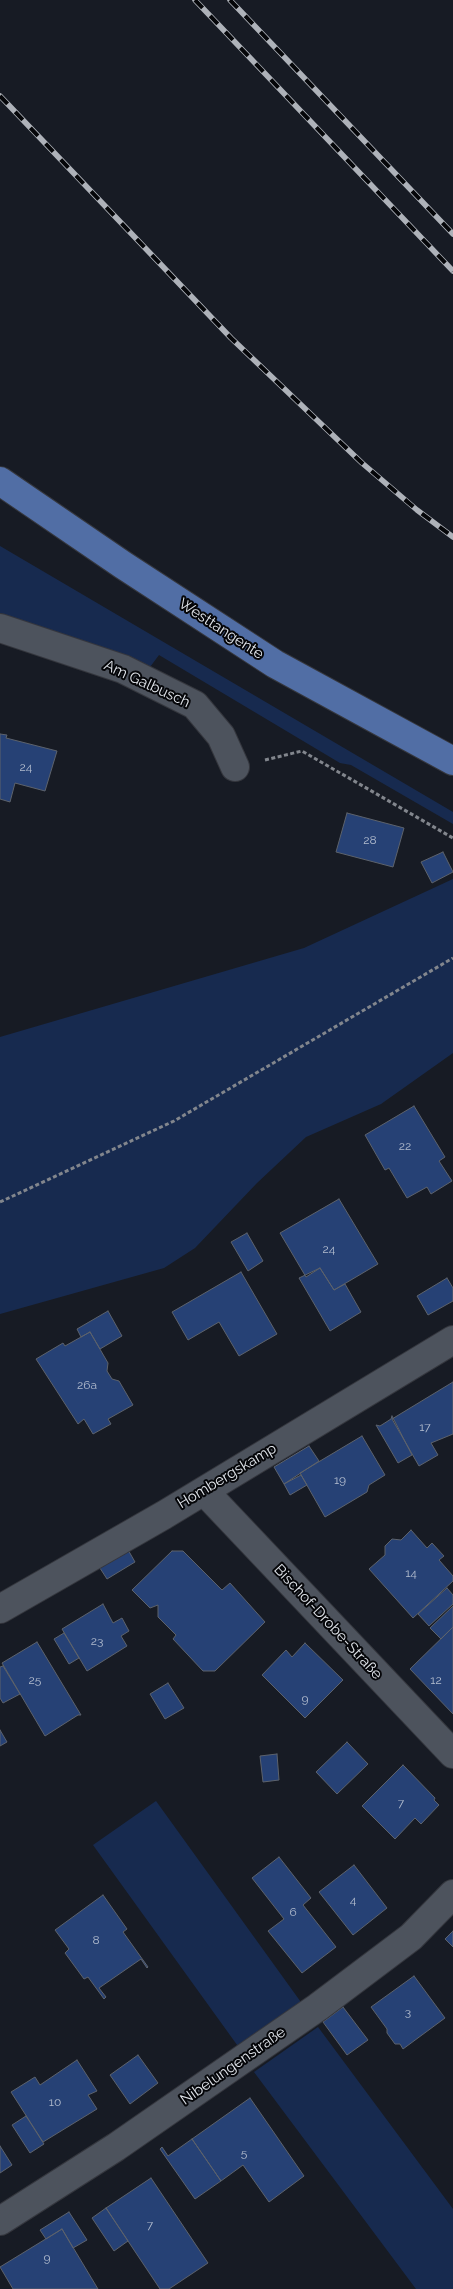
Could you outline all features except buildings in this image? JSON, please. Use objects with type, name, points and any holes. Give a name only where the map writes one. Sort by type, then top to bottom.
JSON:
[{"type":"main road","name":"Westtangente","points":[[0,481],[123,565],[275,664],[453,761]]},
{"type":"street","name":"Am Galbusch","points":[[0,628],[123,669],[195,705],[221,736],[235,767]]},
{"type":"street","name":"Hombergskamp","points":[[0,1609],[204,1490],[453,1340]]},
{"type":"street","name":"Bischof-Drobe-Straße","points":[[204,1490],[453,1754]]},
{"type":"street","name":"Nibelungenstraße","points":[[0,2221],[116,2146],[318,2007],[411,1937],[453,1894]]},
{"type":"path","points":[[235,767],[302,751],[453,838]]},
{"type":"path","points":[[0,1202],[174,1121],[453,958]]},
{"type":"shaded area","points":[[0,546],[453,812],[453,824],[351,765],[340,763],[159,655],[150,667],[0,613]]},
{"type":"shaded area","points":[[453,879],[453,1053],[381,1104],[306,1137],[257,1183],[195,1248],[164,1268],[0,1314],[0,1037],[304,948]]},
{"type":"shaded area","points":[[156,1801],[303,2005],[240,2049],[93,1845]]},
{"type":"shaded area","points":[[318,2027],[453,2209],[453,2289],[416,2289],[254,2072]]},
{"type":"railway","points":[[195,0],[453,271]]},
{"type":"railway","points":[[230,0],[453,234]]},
{"type":"railway","points":[[0,96],[231,338],[362,463],[417,510],[453,537]]}]
